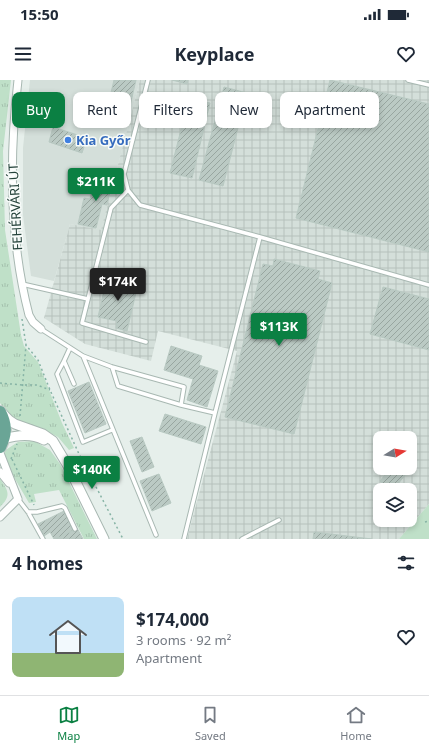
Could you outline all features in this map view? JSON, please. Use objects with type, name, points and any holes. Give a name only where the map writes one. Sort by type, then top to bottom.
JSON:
[{"type":"main road","points":[[0,412],[4,419],[6,429],[2,443]]},
{"type":"street","name":"FEHÉRVÁRI ÚT","points":[[18,80],[13,136],[12,190],[18,263],[29,315],[33,322],[41,329]]},
{"type":"street","points":[[0,412],[19,426],[32,429],[53,441],[104,539]]},
{"type":"street","points":[[2,443],[18,435],[34,436],[48,442],[60,452]]},
{"type":"street","points":[[0,453],[2,469],[18,499],[0,517]]},
{"type":"lane","points":[[148,80],[124,174],[128,190],[140,205],[429,285]]},
{"type":"lane","points":[[408,80],[429,85]]},
{"type":"lane","points":[[128,190],[111,208],[82,323],[146,342]]},
{"type":"lane","points":[[184,539],[260,237]]},
{"type":"lane","points":[[22,284],[88,299]]},
{"type":"lane","points":[[41,329],[83,356],[112,367],[184,387],[181,405]]},
{"type":"lane","points":[[70,348],[57,374],[83,442],[112,430]]},
{"type":"lane","points":[[83,356],[156,535]]},
{"type":"lane","points":[[64,360],[74,384]]},
{"type":"lane","points":[[112,367],[118,386],[181,405],[215,413]]},
{"type":"lane","points":[[18,499],[28,512],[43,539]]},
{"type":"lane","points":[[28,512],[37,512],[62,506],[65,508],[76,529]]},
{"type":"lane","points":[[242,539],[279,520]]},
{"type":"path","points":[[19,426],[26,344]]},
{"type":"path","points":[[0,383],[37,385],[50,390]]},
{"type":"path","points":[[2,469],[12,458],[18,435]]},
{"type":"path","points":[[79,454],[123,539]]},
{"type":"path","points":[[12,458],[37,512]]},
{"type":"shaded area","points":[[30,80],[140,80],[131,115],[131,92],[73,92],[73,128],[128,128],[101,231],[70,224],[54,281],[31,276],[23,215],[23,148],[25,128],[65,128],[65,92],[29,92]]},
{"type":"shaded area","points":[[140,80],[429,80],[429,504],[417,518],[417,483],[373,483],[373,527],[409,527],[399,539],[187,539],[237,351],[158,331],[151,361],[85,344],[44,318],[70,224],[101,230],[128,128],[131,128],[131,115]]},
{"type":"green space","points":[[0,80],[11,80],[3,151],[5,230],[21,335],[24,346],[38,362],[62,423],[74,448],[69,450],[58,437],[41,428],[20,422],[9,414],[0,403]]},
{"type":"green space","points":[[34,441],[50,450],[60,464],[97,539],[84,539],[59,490],[34,494],[36,502],[29,503],[8,467],[4,451],[18,442]]},
{"type":"green space","points":[[0,479],[8,493],[6,500],[0,507]]},
{"type":"green space","points":[[429,504],[429,539],[399,539],[409,527],[417,527],[417,518]]},
{"type":"building","points":[[114,80],[136,80],[131,102],[131,92],[111,92]]},
{"type":"building","points":[[172,80],[188,80],[187,84]]},
{"type":"building","points":[[330,80],[429,104],[429,252],[296,218],[318,128],[379,128],[379,92],[327,92]]},
{"type":"building","points":[[224,87],[243,92],[223,92]]},
{"type":"building","points":[[207,102],[210,103],[207,116]]},
{"type":"building","points":[[215,120],[215,128],[238,128],[223,186],[199,180]]},
{"type":"building","name":"Kia Győr","points":[[53,128],[87,138],[82,153],[49,142]]},
{"type":"building","points":[[181,128],[204,128],[192,178],[170,173]]},
{"type":"building","points":[[96,175],[113,179],[107,205],[102,204],[96,228],[78,224],[84,198],[90,199]]},
{"type":"building","points":[[274,259],[320,271],[318,279],[332,283],[294,434],[225,417],[263,264],[273,266]]},
{"type":"building","points":[[107,277],[138,284],[127,331],[116,328],[117,321],[98,317]]},
{"type":"building","points":[[383,287],[429,299],[429,350],[370,334]]},
{"type":"building","points":[[171,346],[202,356],[199,365],[218,371],[207,407],[187,400],[193,379],[164,370]]},
{"type":"building","points":[[89,382],[106,424],[85,433],[68,391]]},
{"type":"building","points":[[165,414],[206,427],[201,444],[159,431]]},
{"type":"building","points":[[142,437],[154,467],[142,472],[130,441]]},
{"type":"building","points":[[159,474],[171,503],[152,511],[140,481]]},
{"type":"building","points":[[385,475],[405,475],[399,483],[382,483],[380,481]]},
{"type":"building","points":[[64,511],[74,530],[56,539],[54,539],[50,532],[44,536],[38,524]]},
{"type":"building","points":[[77,528],[83,539],[56,539],[75,529]]},
{"type":"building","points":[[314,532],[372,539],[313,539]]},
{"type":"place","name":"Kia Győr","points":[[68,140]]}]
